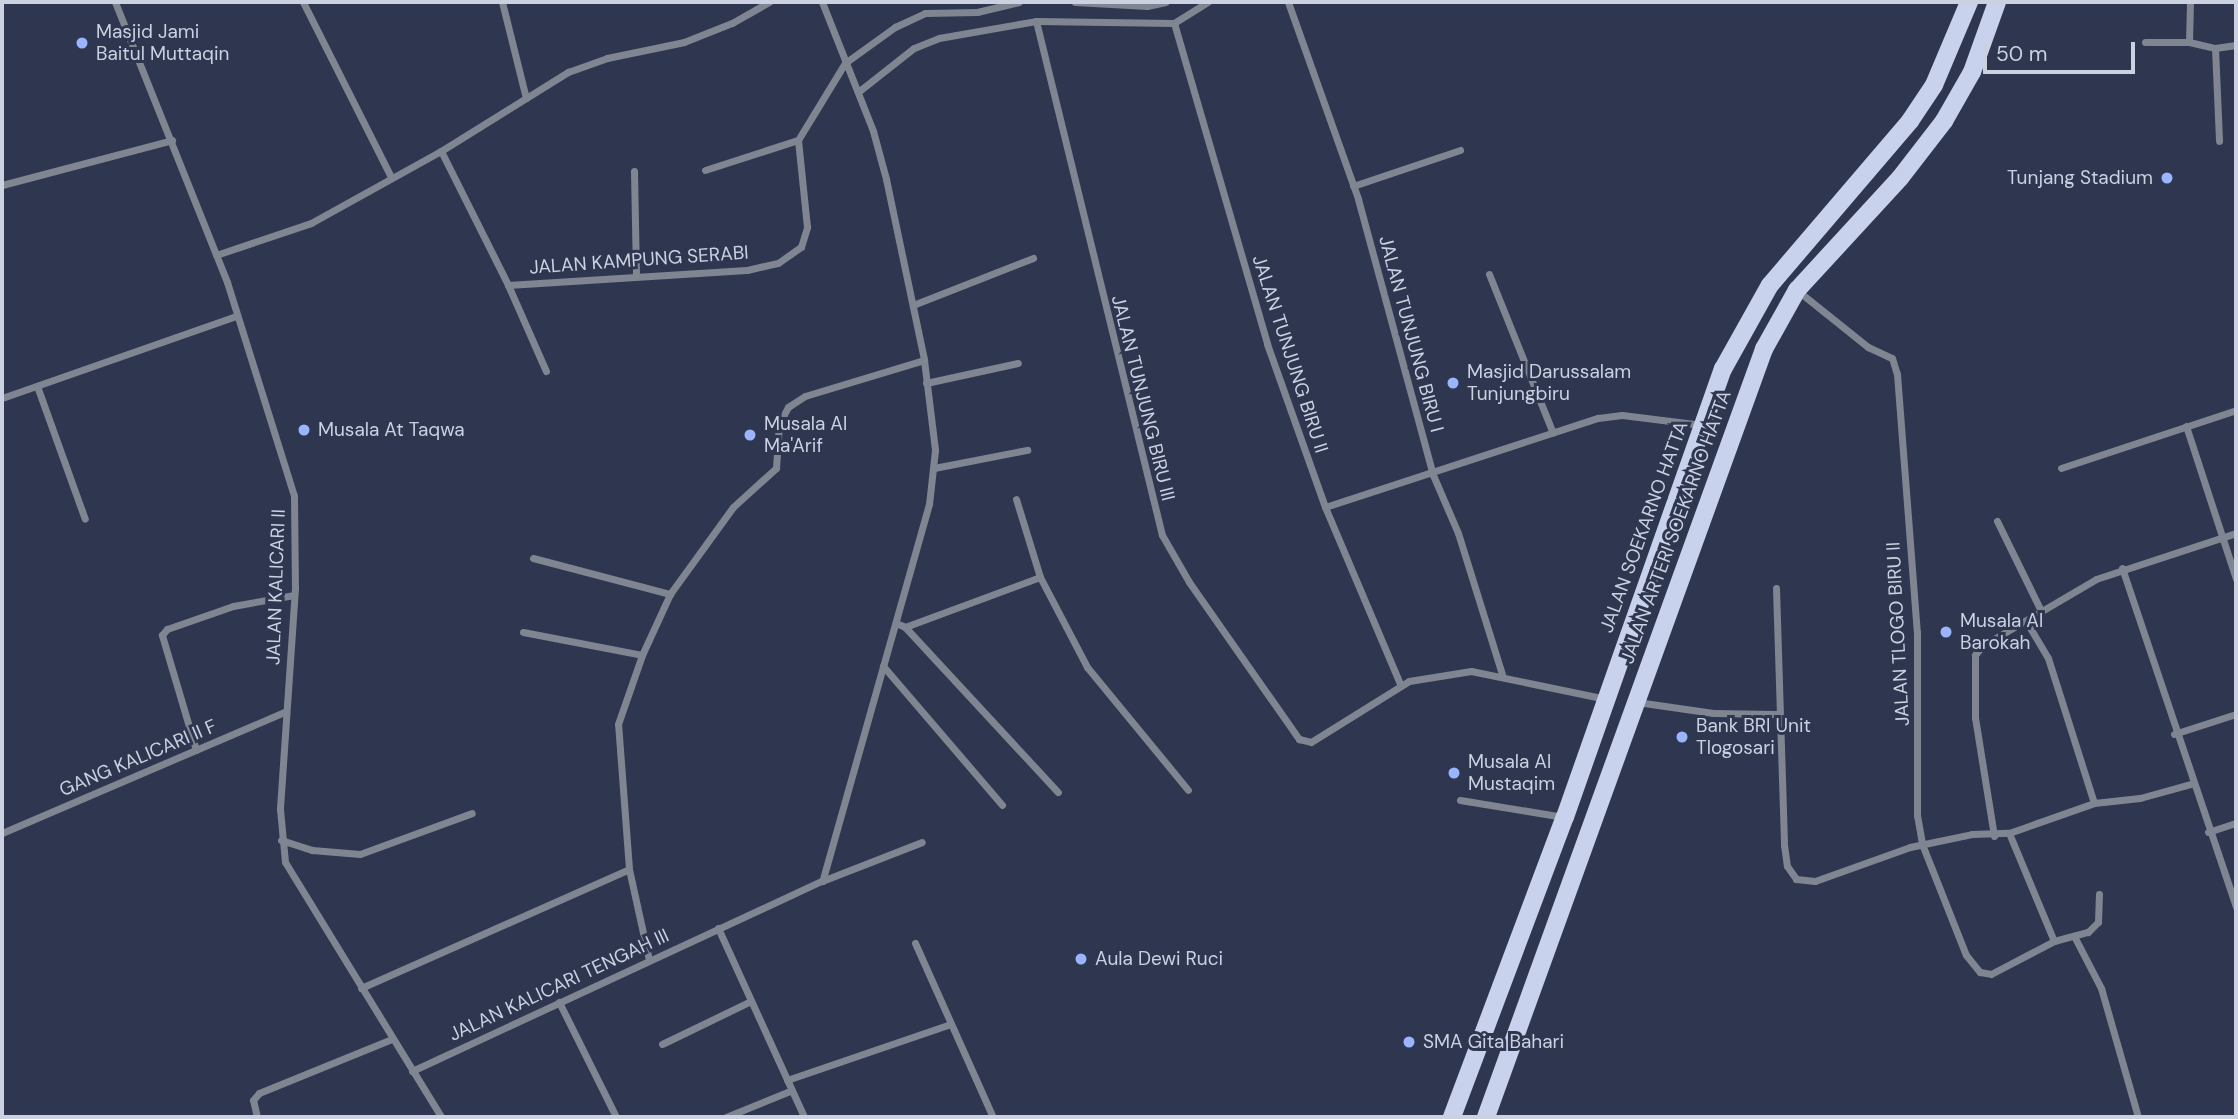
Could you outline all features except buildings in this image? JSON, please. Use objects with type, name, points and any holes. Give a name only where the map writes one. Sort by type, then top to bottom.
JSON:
[{"type":"main road","name":"JALAN SOEKARNO HATTA","points":[[1452,1117],[1565,817],[1703,425],[1744,325],[1791,258],[1910,121],[1934,85],[1960,32],[1969,2]]},
{"type":"main road","name":"JALAN ARTERI SOEKARNO HATTA","points":[[1486,1117],[1741,405],[1764,349],[1797,290],[1900,178],[1944,121],[1972,72],[1997,2]]},
{"type":"main road","points":[[1501,987],[1527,998]]},
{"type":"street","name":"JALAN KALICARI II","points":[[115,2],[216,255],[294,496],[294,595],[281,840],[285,862],[440,1117]]},
{"type":"street","points":[[303,2],[391,177]]},
{"type":"street","points":[[502,2],[526,98]]},
{"type":"street","points":[[216,255],[311,223],[441,151],[568,72],[607,58],[684,42],[732,23],[769,2]]},
{"type":"street","points":[[822,2],[858,93],[886,179],[924,360],[934,468],[929,504],[822,881]]},
{"type":"street","points":[[705,170],[798,140],[845,63],[895,27],[925,13],[976,12],[1018,2]]},
{"type":"street","points":[[1075,2],[1147,6],[1166,2]]},
{"type":"street","points":[[858,93],[914,48],[961,33],[1036,21],[1174,23],[1208,2]]},
{"type":"street","name":"JALAN TUNJUNG BIRU I","points":[[1288,2],[1353,186],[1433,475],[1458,533],[1502,674]]},
{"type":"street","points":[[2189,42],[2190,2]]},
{"type":"street","name":"JALAN TUNJUNG BIRU III","points":[[1036,21],[1162,535],[1225,635],[1306,743],[1401,686]]},
{"type":"street","name":"JALAN TUNJUNG BIRU II","points":[[1174,23],[1263,331],[1325,507],[1401,686]]},
{"type":"street","points":[[2145,42],[2189,42],[2216,48],[2236,46]]},
{"type":"street","points":[[2216,48],[2219,141]]},
{"type":"street","points":[[2,185],[172,140]]},
{"type":"street","name":"JALAN KAMPUNG SERABI","points":[[441,151],[508,285],[636,274],[747,270],[793,256],[801,247],[807,227],[798,140]]},
{"type":"street","points":[[1353,186],[1460,150]]},
{"type":"street","points":[[635,172],[636,274]]},
{"type":"street","points":[[914,305],[1033,258]]},
{"type":"street","points":[[1489,274],[1553,433]]},
{"type":"street","points":[[508,285],[546,371]]},
{"type":"street","name":"JALAN TLOGO BIRU II","points":[[1797,290],[1868,347],[1892,358],[1897,374],[1917,632],[1917,815],[1922,844],[1966,956],[1980,972],[1991,974],[2054,941],[2074,936]]},
{"type":"street","points":[[2,398],[236,316]]},
{"type":"street","points":[[649,960],[629,869],[618,724],[642,655],[670,594],[733,507],[776,468],[779,424],[788,407],[805,396],[924,360]]},
{"type":"street","points":[[926,383],[1018,363]]},
{"type":"street","points":[[37,386],[85,519]]},
{"type":"street","points":[[2061,468],[2236,410]]},
{"type":"street","points":[[1325,507],[1433,475],[1553,433],[1622,415],[1703,425]]},
{"type":"street","points":[[2186,426],[2236,579]]},
{"type":"street","points":[[934,468],[1027,450]]},
{"type":"street","points":[[1016,499],[1040,577],[1087,667],[1188,790]]},
{"type":"street","points":[[1997,521],[2041,611]]},
{"type":"street","points":[[1994,836],[1975,719],[1975,655],[1982,646],[2026,621],[2055,599],[2122,568],[2236,533]]},
{"type":"street","points":[[534,558],[670,594]]},
{"type":"street","points":[[2122,568],[2174,734],[2236,907]]},
{"type":"street","points":[[905,627],[1040,577]]},
{"type":"street","points":[[1776,588],[1777,714],[1784,845],[1787,866],[1796,879],[1815,881],[1922,844],[1972,834],[1994,836],[2009,833],[2094,803],[2140,798],[2191,783]]},
{"type":"street","points":[[196,750],[162,635],[167,629],[233,606],[294,595]]},
{"type":"street","points":[[2026,621],[2048,659],[2094,803]]},
{"type":"street","points":[[896,623],[905,627],[1058,792]]},
{"type":"street","points":[[523,632],[642,655]]},
{"type":"street","points":[[883,666],[1002,805]]},
{"type":"street","points":[[1401,686],[1471,671],[1502,674],[1606,699]]},
{"type":"street","points":[[1636,702],[1713,713],[1777,714]]},
{"type":"street","name":"GANG KALICARI II F","points":[[2,833],[286,711]]},
{"type":"street","points":[[2174,734],[2236,714]]},
{"type":"street","points":[[1460,800],[1565,817]]},
{"type":"street","points":[[281,840],[312,850],[360,854],[472,813]]},
{"type":"street","points":[[2208,832],[2236,823]]},
{"type":"street","points":[[2009,833],[2054,941]]},
{"type":"street","name":"JALAN KALICARI TENGAH III","points":[[412,1071],[822,881],[922,842]]},
{"type":"street","points":[[361,988],[629,869]]},
{"type":"street","points":[[2099,894],[2098,922],[2074,936],[2101,988],[2138,1117]]},
{"type":"street","points":[[718,928],[804,1117]]},
{"type":"street","points":[[915,943],[993,1117]]},
{"type":"street","points":[[662,1044],[751,1001]]},
{"type":"street","points":[[559,1002],[616,1117]]},
{"type":"street","points":[[787,1080],[951,1024]]},
{"type":"street","points":[[257,1117],[253,1100],[259,1093],[392,1039]]},
{"type":"street","points":[[726,1117],[792,1090]]},
{"type":"place","name":"Masjid Jami Baitul Muttaqin","points":[[82,43]]},
{"type":"place","name":"Tunjang Stadium","points":[[2167,178]]},
{"type":"place","name":"Masjid Darussalam Tunjungbiru","points":[[1453,383]]},
{"type":"place","name":"Musala At Taqwa","points":[[304,430]]},
{"type":"place","name":"Musala Al Ma'Arif","points":[[750,435]]},
{"type":"place","name":"Musala Al Barokah","points":[[1946,632]]},
{"type":"place","name":"Bank BRI Unit Tlogosari","points":[[1682,737]]},
{"type":"place","name":"Musala Al Mustaqim","points":[[1454,773]]},
{"type":"place","name":"Aula Dewi Ruci","points":[[1081,959]]},
{"type":"place","name":"SMA Gita Bahari","points":[[1409,1042]]}]
